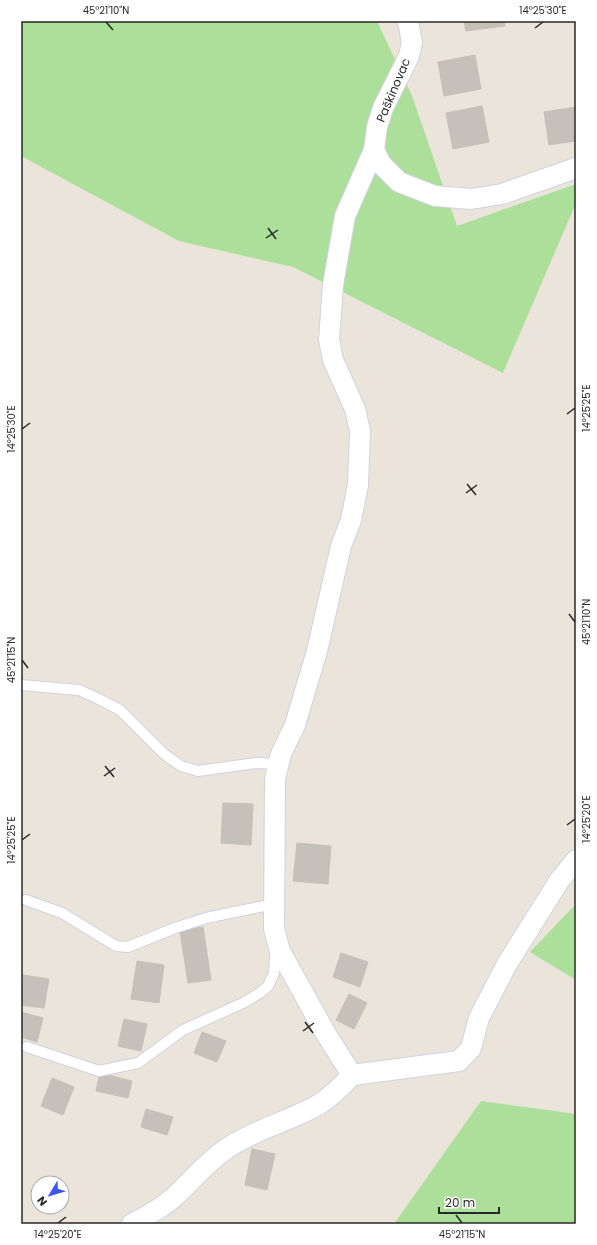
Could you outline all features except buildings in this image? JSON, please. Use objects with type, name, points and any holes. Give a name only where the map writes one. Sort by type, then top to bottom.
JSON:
[{"type":"street","name":"Paškinovac","points":[[352,1075],[326,1034],[280,951],[274,929],[275,779],[281,754],[295,725],[317,651],[341,546],[351,520],[358,485],[360,431],[355,409],[333,360],[329,340],[333,285],[345,216],[374,150],[377,128],[383,108],[409,56],[412,43],[408,21]]},
{"type":"street","points":[[374,150],[381,164],[400,182],[435,196],[471,199],[502,194],[576,168]]},
{"type":"street","points":[[132,1224],[158,1210],[172,1199],[209,1161],[229,1147],[247,1136],[318,1104],[335,1092],[352,1075],[459,1061],[471,1048],[479,1018],[507,964],[560,881],[576,860]]},
{"type":"lane","points":[[21,685],[79,690],[97,698],[120,710],[164,754],[181,766],[198,771],[256,763],[279,764]]},
{"type":"lane","points":[[26,900],[62,913],[116,946],[128,947],[175,928],[200,920],[274,904]]},
{"type":"lane","points":[[27,1047],[72,1064],[99,1071],[138,1063],[183,1030],[243,1003],[260,993],[268,986],[274,973],[275,957],[280,951]]},
{"type":"green space","points":[[21,21],[377,21],[412,96],[457,226],[576,184],[576,203],[503,373],[293,267],[179,241],[21,156]]},
{"type":"green space","points":[[576,904],[576,980],[530,952]]},
{"type":"green space","points":[[481,1101],[576,1114],[576,1224],[394,1224]]}]
